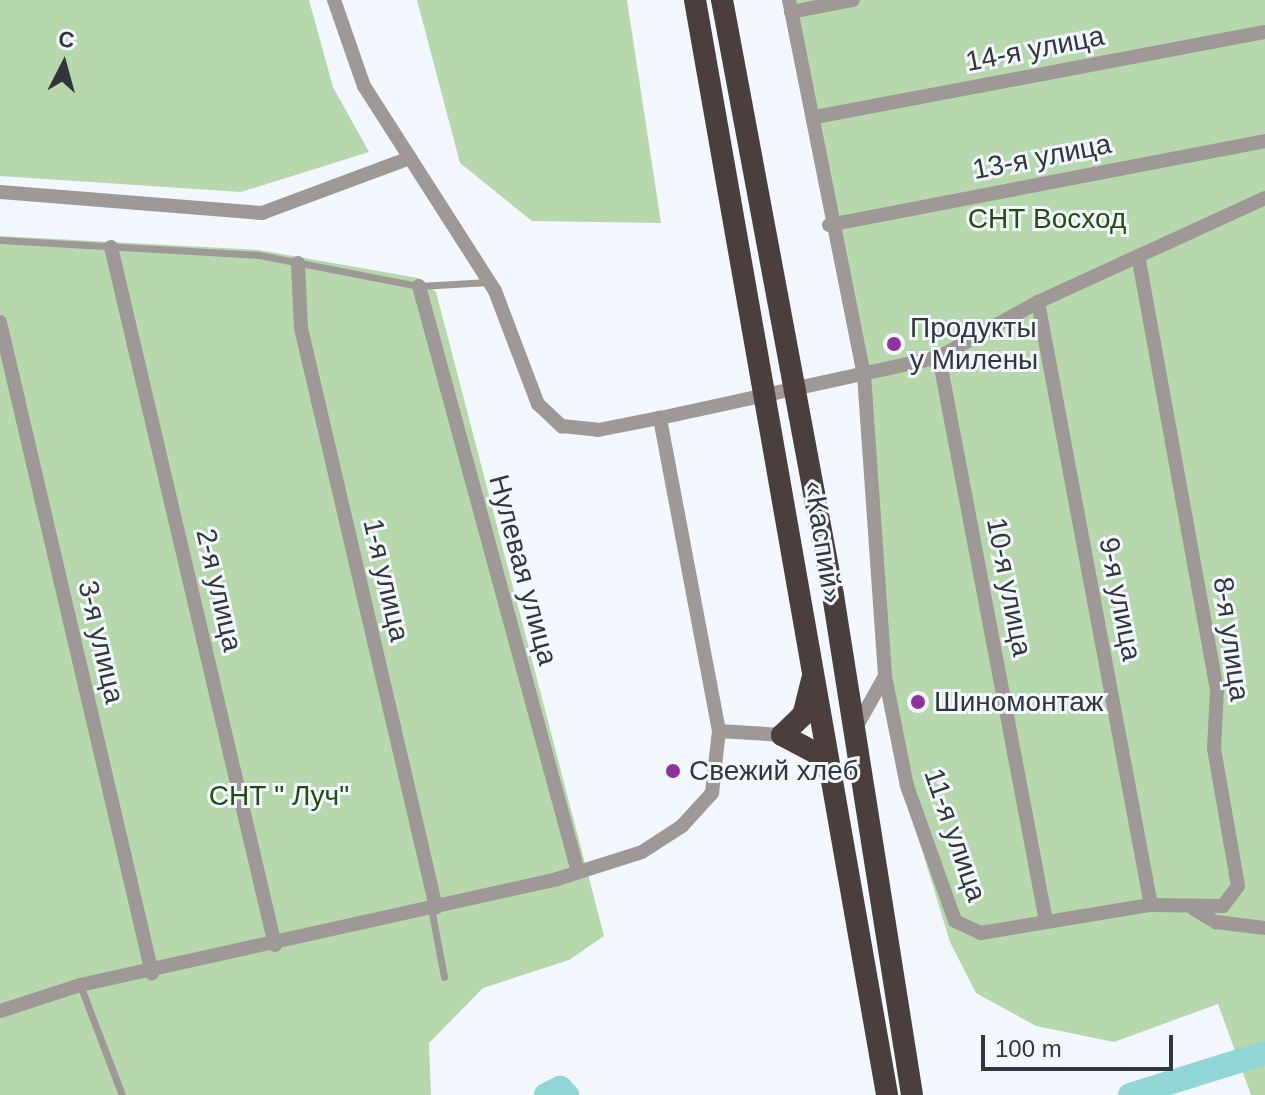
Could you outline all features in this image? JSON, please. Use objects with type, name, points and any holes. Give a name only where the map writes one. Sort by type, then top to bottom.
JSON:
[{"type":"highway","name":"«Каспий»","points":[[695,0],[887,1095]]},
{"type":"highway","name":"«Каспий»","points":[[722,0],[854,731],[912,1095]]},
{"type":"highway","points":[[814,675],[803,715],[782,735],[816,753],[831,775]]},
{"type":"street","points":[[334,0],[364,86],[489,282],[538,404],[562,426],[598,430],[939,357],[1038,302],[1265,198]]},
{"type":"street","points":[[790,6],[853,0]]},
{"type":"street","name":"11-я улица","points":[[790,6],[815,117],[829,225],[864,375],[885,676],[907,786],[955,921],[981,933],[1151,905]]},
{"type":"street","name":"14-я улица","points":[[815,117],[1265,32]]},
{"type":"street","name":"13-я улица","points":[[829,225],[1265,141]]},
{"type":"street","points":[[0,192],[262,213],[410,158]]},
{"type":"street","name":"2-я улица","points":[[111,247],[275,945]]},
{"type":"street","name":"8-я улица","points":[[1138,257],[1217,690],[1214,749],[1238,886],[1223,906],[1194,909],[1151,905]]},
{"type":"street","name":"1-я улица","points":[[298,263],[301,328],[433,908]]},
{"type":"street","name":"Нулевая улица","points":[[419,286],[577,868]]},
{"type":"street","name":"9-я улица","points":[[1038,302],[1151,905]]},
{"type":"street","name":"3-я улица","points":[[0,322],[152,973]]},
{"type":"street","name":"10-я улица","points":[[939,357],[1046,921]]},
{"type":"street","points":[[0,1011],[80,985],[152,973],[433,908],[642,852],[682,826],[712,793],[719,731],[660,418]]},
{"type":"street","points":[[854,731],[885,676]]},
{"type":"street","points":[[719,731],[782,735]]},
{"type":"street","points":[[1194,909],[1216,922],[1265,928]]},
{"type":"lane","points":[[0,240],[298,263],[419,286],[489,282]]},
{"type":"lane","points":[[433,908],[444,977]]},
{"type":"lane","points":[[80,985],[122,1095]]},
{"type":"green space","points":[[0,0],[309,0],[333,87],[369,152],[241,192],[0,176]]},
{"type":"green space","points":[[417,0],[627,0],[661,223],[532,221],[460,163]]},
{"type":"green space","name":"СНТ Восход","points":[[784,0],[1265,0],[1265,1095],[1251,1095],[1218,1004],[1114,1042],[1036,1026],[976,993],[950,942],[904,791],[879,674],[864,393]]},
{"type":"green space","name":"СНТ \" Луч\"","points":[[0,236],[259,250],[418,278],[436,292],[604,936],[569,960],[483,988],[429,1043],[431,1095],[0,1095]]},
{"type":"waterway","points":[[1130,1095],[1265,1053]]},
{"type":"waterway","points":[[546,1095],[560,1088],[567,1095]]},
{"type":"place","name":"Продукты у Милены","points":[[894,344]]},
{"type":"place","name":"Шиномонтаж","points":[[918,702]]},
{"type":"place","name":"Свежий хлеб","points":[[673,771]]}]
